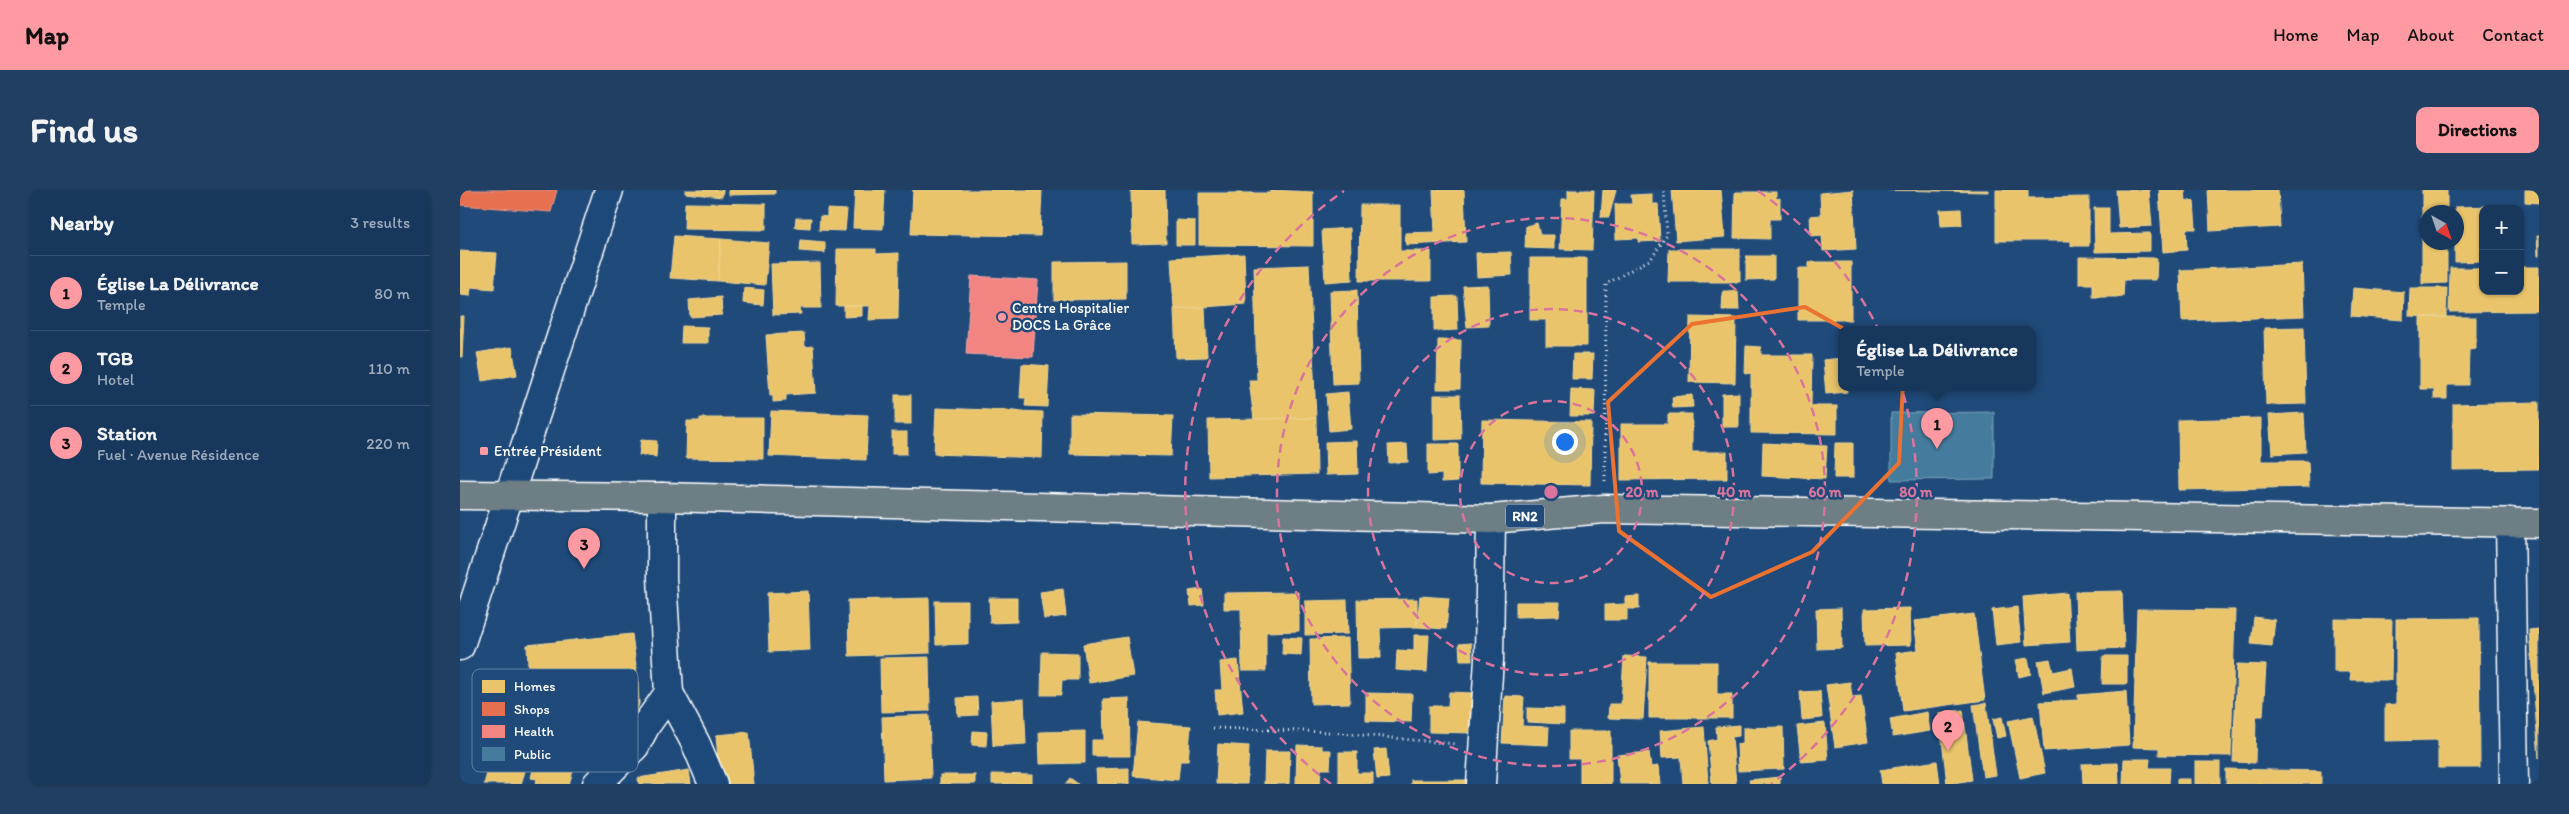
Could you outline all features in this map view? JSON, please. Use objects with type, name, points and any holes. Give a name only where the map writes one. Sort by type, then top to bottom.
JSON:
[{"type":"highway","name":"RN2","points":[[460,495],[662,497],[1491,519],[1604,510],[2539,523]]},
{"type":"street","points":[[460,646],[511,495],[609,190]]},
{"type":"street","points":[[662,497],[662,578],[669,693],[696,744],[713,784]]},
{"type":"street","points":[[1481,784],[1489,659],[1491,519]]},
{"type":"street","points":[[2510,522],[2514,784]]},
{"type":"street","points":[[638,740],[646,725],[669,693]]},
{"type":"street","points":[[597,784],[609,772]]},
{"type":"path","points":[[1604,510],[1606,284],[1651,259],[1667,235],[1664,190]]},
{"type":"path","points":[[1213,728],[1331,732],[1483,746]]},
{"type":"highlighted area","points":[[1805,307],[1904,363],[1899,463],[1812,552],[1711,597],[1619,531],[1608,402],[1692,324]]},
{"type":"building: Homes","points":[[685,190],[723,190],[722,197],[685,193]]},
{"type":"building: Homes","points":[[729,190],[775,190],[775,194],[729,195]]},
{"type":"building: Homes","points":[[855,190],[885,190],[883,229],[853,228]]},
{"type":"building: Homes","points":[[913,190],[1042,190],[1040,236],[911,234]]},
{"type":"building: Homes","points":[[1131,190],[1165,190],[1166,243],[1132,244]]},
{"type":"building: Homes","points":[[1270,190],[1313,192],[1313,246],[1199,245],[1199,193],[1270,193]]},
{"type":"building: Homes","points":[[1433,190],[1464,190],[1466,242],[1406,245],[1405,233],[1435,232]]},
{"type":"building: Homes","points":[[1568,190],[1594,190],[1592,250],[1560,249],[1562,199],[1568,199]]},
{"type":"building: Homes","points":[[1603,190],[1616,190],[1609,217],[1601,217]]},
{"type":"building: Homes","points":[[1672,190],[1721,190],[1725,237],[1676,241]]},
{"type":"building: Homes","points":[[1853,190],[1856,249],[1823,251],[1822,235],[1811,236],[1810,216],[1821,215],[1820,193]]},
{"type":"building: Homes","points":[[1889,190],[1988,190],[1988,192]]},
{"type":"building: Homes","points":[[1996,190],[2028,190],[2028,198],[2089,197],[2089,246],[2071,246],[2071,241],[1996,241]]},
{"type":"building: Homes","points":[[2116,190],[2149,190],[2152,226],[2119,228]]},
{"type":"building: Homes","points":[[2159,190],[2185,190],[2186,201],[2194,201],[2196,229],[2186,229],[2187,250],[2163,252]]},
{"type":"building: Homes","points":[[2208,190],[2278,190],[2280,227],[2210,231]]},
{"type":"building: Homes","points":[[2422,190],[2447,190],[2447,205],[2422,205]]},
{"type":"building: Homes","points":[[2525,190],[2539,190],[2539,203],[2525,202]]},
{"type":"building: Homes","points":[[1735,192],[1776,192],[1776,199],[1780,198],[1780,219],[1770,219],[1770,239],[1734,238]]},
{"type":"building: Homes","points":[[1652,194],[1652,204],[1658,204],[1660,241],[1638,242],[1639,238],[1616,239],[1615,204],[1632,204],[1631,195]]},
{"type":"building: Homes","points":[[685,203],[766,204],[766,230],[684,229]]},
{"type":"building: Homes","points":[[1360,205],[1400,205],[1400,251],[1431,251],[1431,281],[1359,281]]},
{"type":"building: Homes","points":[[2479,206],[2479,261],[2455,262],[2455,250],[2464,250],[2464,207]]},
{"type":"building: Homes","points":[[2094,208],[2109,208],[2109,234],[2150,233],[2150,251],[2095,252]]},
{"type":"building: Homes","points":[[827,209],[847,210],[845,231],[819,230],[820,216],[827,217]]},
{"type":"building: Homes","points":[[1961,209],[1962,225],[1941,226],[1940,210]]},
{"type":"building: Homes","points":[[796,218],[811,218],[810,228],[795,227]]},
{"type":"building: Homes","points":[[1176,220],[1195,221],[1195,245],[1176,245]]},
{"type":"building: Homes","points":[[1537,223],[1540,235],[1554,235],[1554,249],[1525,248],[1526,226]]},
{"type":"building: Homes","points":[[1350,228],[1352,280],[1325,282],[1322,230]]},
{"type":"building: Homes","points":[[2537,235],[2539,235],[2539,256],[2538,256]]},
{"type":"building: Homes","points":[[674,236],[721,239],[718,281],[670,278]]},
{"type":"building: Homes","points":[[721,239],[769,243],[765,285],[718,281]]},
{"type":"building: Homes","points":[[801,240],[825,242],[825,253],[800,251]]},
{"type":"building: Homes","points":[[837,249],[876,249],[876,254],[899,253],[898,319],[869,320],[870,306],[836,306]]},
{"type":"building: Homes","points":[[1669,249],[1740,249],[1740,282],[1668,282]]},
{"type":"building: Homes","points":[[2422,250],[2447,250],[2447,283],[2422,284]]},
{"type":"building: Homes","points":[[460,251],[497,253],[494,289],[471,287],[470,296],[460,295]]},
{"type":"building: Homes","points":[[1511,252],[1512,275],[1477,277],[1476,253]]},
{"type":"building: Homes","points":[[1244,254],[1246,304],[1174,309],[1171,258]]},
{"type":"building: Homes","points":[[1746,256],[1774,256],[1774,279],[1746,280]]},
{"type":"building: Homes","points":[[2079,257],[2157,258],[2156,280],[2124,280],[2123,297],[2093,297],[2093,284],[2079,284]]},
{"type":"building: Homes","points":[[1530,258],[1587,258],[1587,346],[1546,346],[1546,320],[1530,320]]},
{"type":"building: Homes","points":[[1126,261],[1126,299],[1054,300],[1054,262]]},
{"type":"building: Homes","points":[[1809,262],[1851,262],[1851,320],[1798,320],[1798,268],[1809,268]]},
{"type":"building: Homes","points":[[820,263],[821,308],[800,308],[801,314],[773,315],[771,264]]},
{"type":"building: Homes","points":[[2302,264],[2304,316],[2182,321],[2180,270]]},
{"type":"building: Homes","points":[[1309,265],[1316,418],[1254,420],[1249,380],[1257,380],[1254,267]]},
{"type":"building: Homes","points":[[2524,267],[2539,267],[2539,311],[2449,312],[2450,268],[2479,268],[2479,295],[2524,295]]},
{"type":"building: Homes","points":[[1488,285],[1489,326],[1467,327],[1463,286]]},
{"type":"building: Homes","points":[[744,288],[764,290],[763,305],[743,303]]},
{"type":"building: Homes","points":[[2353,288],[2404,292],[2403,320],[2351,316]]},
{"type":"building: Homes","points":[[2410,288],[2447,288],[2446,317],[2409,316]]},
{"type":"building: Homes","points":[[1357,290],[1359,383],[1333,384],[1330,291]]},
{"type":"building: Homes","points":[[1723,291],[1738,291],[1739,310],[1722,310]]},
{"type":"building: Homes","points":[[1457,296],[1458,330],[1434,331],[1434,297]]},
{"type":"building: Homes","points":[[721,297],[722,315],[690,317],[689,300]]},
{"type":"building: Homes","points":[[844,306],[862,306],[862,316],[844,317]]},
{"type":"building: Homes","points":[[1205,307],[1207,357],[1176,358],[1174,309]]},
{"type":"building: Homes","points":[[460,316],[464,316],[462,357],[460,357]]},
{"type":"building: Homes","points":[[1690,317],[1736,318],[1735,383],[1689,382]]},
{"type":"building: Homes","points":[[2420,317],[2476,317],[2476,349],[2469,350],[2468,385],[2447,385],[2447,399],[2434,399],[2434,389],[2420,389]]},
{"type":"building: Homes","points":[[682,326],[708,327],[708,343],[681,343]]},
{"type":"building: Homes","points":[[2304,327],[2306,404],[2266,405],[2264,328]]},
{"type":"building: Homes","points":[[804,333],[805,347],[813,346],[816,393],[786,395],[786,401],[773,402],[773,396],[770,396],[766,335]]},
{"type":"building: Homes","points":[[1438,340],[1461,340],[1460,389],[1437,389]]},
{"type":"building: Homes","points":[[1746,346],[1761,347],[1761,355],[1812,355],[1811,406],[1837,406],[1837,434],[1751,433],[1751,373],[1745,374]]},
{"type":"building: Homes","points":[[512,347],[517,375],[482,381],[477,353]]},
{"type":"building: Homes","points":[[1573,354],[1593,354],[1592,379],[1572,379]]},
{"type":"building: Homes","points":[[1838,358],[1838,391],[1847,392],[1826,394],[1823,360]]},
{"type":"building: Homes","points":[[1022,364],[1049,366],[1047,407],[1025,406],[1026,398],[1020,398]]},
{"type":"building: Homes","points":[[1571,389],[1595,390],[1594,416],[1570,416]]},
{"type":"building: Homes","points":[[1348,392],[1351,429],[1329,431],[1326,394]]},
{"type":"building: Homes","points":[[1739,393],[1739,427],[1722,427],[1722,394]]},
{"type":"building: Homes","points":[[895,395],[911,395],[911,424],[895,424]]},
{"type":"building: Homes","points":[[1434,395],[1460,395],[1461,439],[1434,440]]},
{"type":"building: Homes","points":[[1692,395],[1693,407],[1673,408],[1672,397]]},
{"type":"building: Homes","points":[[2539,402],[2539,469],[2453,470],[2453,404]]},
{"type":"building: Homes","points":[[936,408],[1043,412],[1042,458],[934,454]]},
{"type":"building: Homes","points":[[771,411],[868,415],[866,460],[769,456]]},
{"type":"building: Homes","points":[[2304,413],[2306,452],[2272,454],[2269,415]]},
{"type":"building: Homes","points":[[1070,414],[1173,416],[1171,456],[1070,454]]},
{"type":"building: Homes","points":[[1668,414],[1692,414],[1692,452],[1727,452],[1727,479],[1621,480],[1621,424],[1668,424]]},
{"type":"building: Homes","points":[[700,418],[763,418],[763,459],[686,458],[687,421],[700,421]]},
{"type":"building: Homes","points":[[1316,418],[1317,474],[1209,477],[1208,420]]},
{"type":"building: Homes","points":[[2261,418],[2261,461],[2308,461],[2309,487],[2179,490],[2178,420]]},
{"type":"building: Homes","points":[[1482,420],[1591,422],[1590,485],[1481,483]]},
{"type":"building: Homes","points":[[892,432],[907,432],[907,454],[892,454]]},
{"type":"building: Homes","points":[[641,440],[657,441],[656,457],[639,455]]},
{"type":"building: Homes","points":[[1357,441],[1358,474],[1326,475],[1325,442]]},
{"type":"building: Homes","points":[[1763,443],[1827,446],[1825,479],[1762,476]]},
{"type":"building: Homes","points":[[1835,443],[1853,443],[1853,478],[1834,478]]},
{"type":"building: Homes","points":[[1407,444],[1408,462],[1389,463],[1388,445]]},
{"type":"building: Homes","points":[[1428,444],[1458,444],[1458,481],[1442,482],[1442,474],[1428,475]]},
{"type":"building: Homes","points":[[1063,589],[1066,616],[1044,619],[1040,592]]},
{"type":"building: Homes","points":[[1202,589],[1204,605],[1191,606],[1189,591]]},
{"type":"building: Homes","points":[[808,591],[810,650],[769,652],[767,593]]},
{"type":"building: Homes","points":[[2122,591],[2124,648],[2077,650],[2075,592]]},
{"type":"building: Homes","points":[[1299,592],[1299,631],[1266,632],[1266,671],[1242,671],[1241,609],[1224,609],[1224,593]]},
{"type":"building: Homes","points":[[2067,593],[2070,642],[2026,645],[2023,597]]},
{"type":"building: Homes","points":[[1420,596],[1449,598],[1446,629],[1417,627]]},
{"type":"building: Homes","points":[[1639,596],[1639,609],[1627,609],[1627,620],[1605,620],[1605,605],[1625,604],[1625,597]]},
{"type":"building: Homes","points":[[929,598],[930,653],[849,656],[848,600]]},
{"type":"building: Homes","points":[[989,598],[1017,598],[1017,622],[990,623]]},
{"type":"building: Homes","points":[[1417,599],[1417,627],[1380,628],[1381,658],[1358,658],[1357,600]]},
{"type":"building: Homes","points":[[1347,600],[1348,634],[1305,635],[1305,601]]},
{"type":"building: Homes","points":[[935,601],[968,601],[968,644],[936,645]]},
{"type":"building: Homes","points":[[1516,602],[1560,602],[1559,616],[1516,617]]},
{"type":"building: Homes","points":[[2017,607],[2021,642],[1996,645],[1992,610]]},
{"type":"building: Homes","points":[[1841,608],[1842,648],[1817,649],[1816,609]]},
{"type":"building: Homes","points":[[1910,608],[1911,645],[1865,646],[1864,609]]},
{"type":"building: Homes","points":[[2137,609],[2235,610],[2231,756],[2159,755],[2159,748],[2133,747]]},
{"type":"building: Homes","points":[[1974,614],[1985,700],[1903,711],[1896,653],[1918,650],[1914,621]]},
{"type":"building: Homes","points":[[2254,617],[2275,620],[2272,646],[2251,644]]},
{"type":"building: Homes","points":[[2479,618],[2480,768],[2438,768],[2438,740],[2385,741],[2385,705],[2396,704],[2396,619]]},
{"type":"building: Homes","points":[[2334,619],[2392,620],[2391,680],[2350,680],[2351,672],[2334,672]]},
{"type":"building: Homes","points":[[2539,629],[2539,758],[2529,630]]},
{"type":"building: Homes","points":[[632,634],[636,669],[528,669],[527,645]]},
{"type":"building: Homes","points":[[1414,635],[1429,635],[1427,672],[1396,670],[1397,650],[1414,651]]},
{"type":"building: Homes","points":[[1127,637],[1133,676],[1089,683],[1083,644]]},
{"type":"building: Homes","points":[[1283,637],[1302,638],[1301,655],[1282,654]]},
{"type":"building: Homes","points":[[1348,638],[1350,703],[1311,704],[1310,639]]},
{"type":"building: Homes","points":[[1471,643],[1472,660],[1460,660],[1459,644]]},
{"type":"building: Homes","points":[[1042,652],[1078,653],[1078,680],[1062,680],[1061,695],[1041,695]]},
{"type":"building: Homes","points":[[1624,656],[1647,657],[1643,719],[1608,718],[1609,704],[1621,704]]},
{"type":"building: Homes","points":[[2103,656],[2127,656],[2127,684],[2102,684]]},
{"type":"building: Homes","points":[[929,657],[930,711],[881,712],[880,658]]},
{"type":"building: Homes","points":[[2028,658],[2031,674],[2019,677],[2015,660]]},
{"type":"building: Homes","points":[[2050,659],[2053,672],[2072,668],[2075,687],[2044,693],[2038,661]]},
{"type":"building: Homes","points":[[1238,660],[1243,712],[1217,715],[1215,690],[1222,690],[1220,662]]},
{"type":"building: Homes","points":[[1649,662],[1717,662],[1717,694],[1732,694],[1732,718],[1649,718]]},
{"type":"building: Homes","points":[[2237,664],[2266,665],[2263,716],[2256,716],[2255,763],[2233,762]]},
{"type":"building: Homes","points":[[1850,682],[1852,697],[1861,696],[1868,742],[1835,747],[1826,685]]},
{"type":"building: Homes","points":[[1820,691],[1822,718],[1802,720],[1800,692]]},
{"type":"building: Homes","points":[[2126,691],[2129,745],[2044,751],[2040,702],[2078,700],[2078,695]]},
{"type":"building: Homes","points":[[1449,692],[1473,693],[1472,733],[1429,732],[1429,706],[1448,706]]},
{"type":"building: Homes","points":[[1366,693],[1412,694],[1411,722],[1366,721]]},
{"type":"building: Homes","points":[[1505,696],[1524,697],[1522,726],[1549,727],[1548,745],[1502,743]]},
{"type":"building: Homes","points":[[977,697],[978,715],[958,716],[957,698]]},
{"type":"building: Homes","points":[[1129,698],[1130,756],[1092,756],[1092,740],[1104,740],[1103,699]]},
{"type":"building: Homes","points":[[1024,699],[1026,744],[993,746],[991,701]]},
{"type":"building: Homes","points":[[1986,703],[1996,775],[1983,777],[1973,705]]},
{"type":"building: Homes","points":[[1527,708],[1564,709],[1564,724],[1527,722]]},
{"type":"building: Homes","points":[[1963,710],[1972,780],[1947,784],[1939,713]]},
{"type":"building: Homes","points":[[1927,712],[1930,731],[1893,737],[1890,719]]},
{"type":"building: Homes","points":[[929,715],[931,778],[884,780],[882,717]]},
{"type":"building: Homes","points":[[2033,716],[2045,773],[2020,778],[2008,721]]},
{"type":"building: Homes","points":[[2002,717],[2006,736],[1997,738],[1993,719]]},
{"type":"building: Homes","points":[[1138,722],[1191,726],[1188,761],[1180,761],[1178,780],[1133,776]]},
{"type":"building: Homes","points":[[1825,723],[1828,760],[1801,762],[1797,726]]},
{"type":"building: Homes","points":[[1739,725],[1739,736],[1732,737],[1736,784],[1712,784],[1708,741],[1717,739],[1716,727]]},
{"type":"building: Homes","points":[[1704,727],[1708,783],[1683,784],[1681,757],[1662,758],[1660,731]]},
{"type":"building: Homes","points":[[1783,727],[1784,769],[1738,771],[1737,744],[1743,744],[1743,728]]},
{"type":"building: Homes","points":[[973,731],[987,732],[986,746],[972,745]]},
{"type":"building: Homes","points":[[1085,731],[1085,763],[1040,764],[1039,732]]},
{"type":"building: Homes","points":[[1569,731],[1611,731],[1611,784],[1580,784],[1580,759],[1569,759]]},
{"type":"building: Homes","points":[[749,732],[754,784],[720,784],[716,735]]},
{"type":"building: Homes","points":[[1218,744],[1249,746],[1247,784],[1216,784]]},
{"type":"building: Homes","points":[[1297,745],[1322,746],[1322,750],[1331,750],[1330,769],[1321,769],[1320,784],[1296,784]]},
{"type":"building: Homes","points":[[1386,749],[1389,778],[1377,779],[1374,750]]},
{"type":"building: Homes","points":[[1265,751],[1290,751],[1289,784],[1264,784]]},
{"type":"building: Homes","points":[[1339,752],[1357,752],[1357,773],[1373,773],[1373,784],[1339,784]]},
{"type":"building: Homes","points":[[1649,752],[1651,767],[1658,766],[1660,784],[1620,784],[1617,755]]},
{"type":"building: Homes","points":[[2124,759],[2150,759],[2149,768],[2170,768],[2169,784],[2123,784]]},
{"type":"building: Homes","points":[[1937,761],[1940,784],[1882,784],[1880,770]]},
{"type":"building: Homes","points":[[2195,762],[2220,762],[2220,784],[2195,784]]},
{"type":"building: Homes","points":[[2118,763],[2119,784],[2083,784],[2082,764]]},
{"type":"building: Homes","points":[[1129,768],[1129,784],[1097,784],[1096,769]]},
{"type":"building: Homes","points":[[2226,769],[2321,771],[2321,784],[2226,784]]},
{"type":"building: Homes","points":[[689,770],[691,784],[639,784],[638,778]]},
{"type":"building: Homes","points":[[487,772],[525,772],[521,784],[484,784]]},
{"type":"building: Homes","points":[[532,772],[573,772],[569,784],[536,784],[537,779],[531,778]]},
{"type":"building: Homes","points":[[992,774],[1032,775],[1032,784],[992,784]]},
{"type":"building: Homes","points":[[940,775],[975,775],[975,784],[940,784]]},
{"type":"building: Homes","points":[[1780,777],[1780,784],[1750,784],[1749,780]]},
{"type":"building: Homes","points":[[1070,778],[1078,784],[1065,784]]},
{"type":"building: Homes","points":[[2177,779],[2190,779],[2190,784],[2177,784]]},
{"type":"building: Homes","points":[[1411,780],[1467,780],[1467,784],[1411,784]]},
{"type":"building: Shops","points":[[460,190],[557,190],[551,212],[460,205]]},
{"type":"building: Health","name":"Centre Hospitalier DOCS La Grâce","points":[[971,276],[1038,280],[1033,357],[966,354]]},
{"type":"building: Public","points":[[1994,412],[1994,479],[1891,480],[1891,413]]},
{"type":"place","name":"Centre Hospitalier DOCS La Grâce","points":[[1002,317]]},
{"type":"place","name":"Église La Délivrance","points":[[1937,449]]},
{"type":"place","name":"Entrée Président","points":[[484,451]]},
{"type":"place","name":"Station","points":[[584,569]]},
{"type":"place","name":"TGB","points":[[1948,751]]}]
